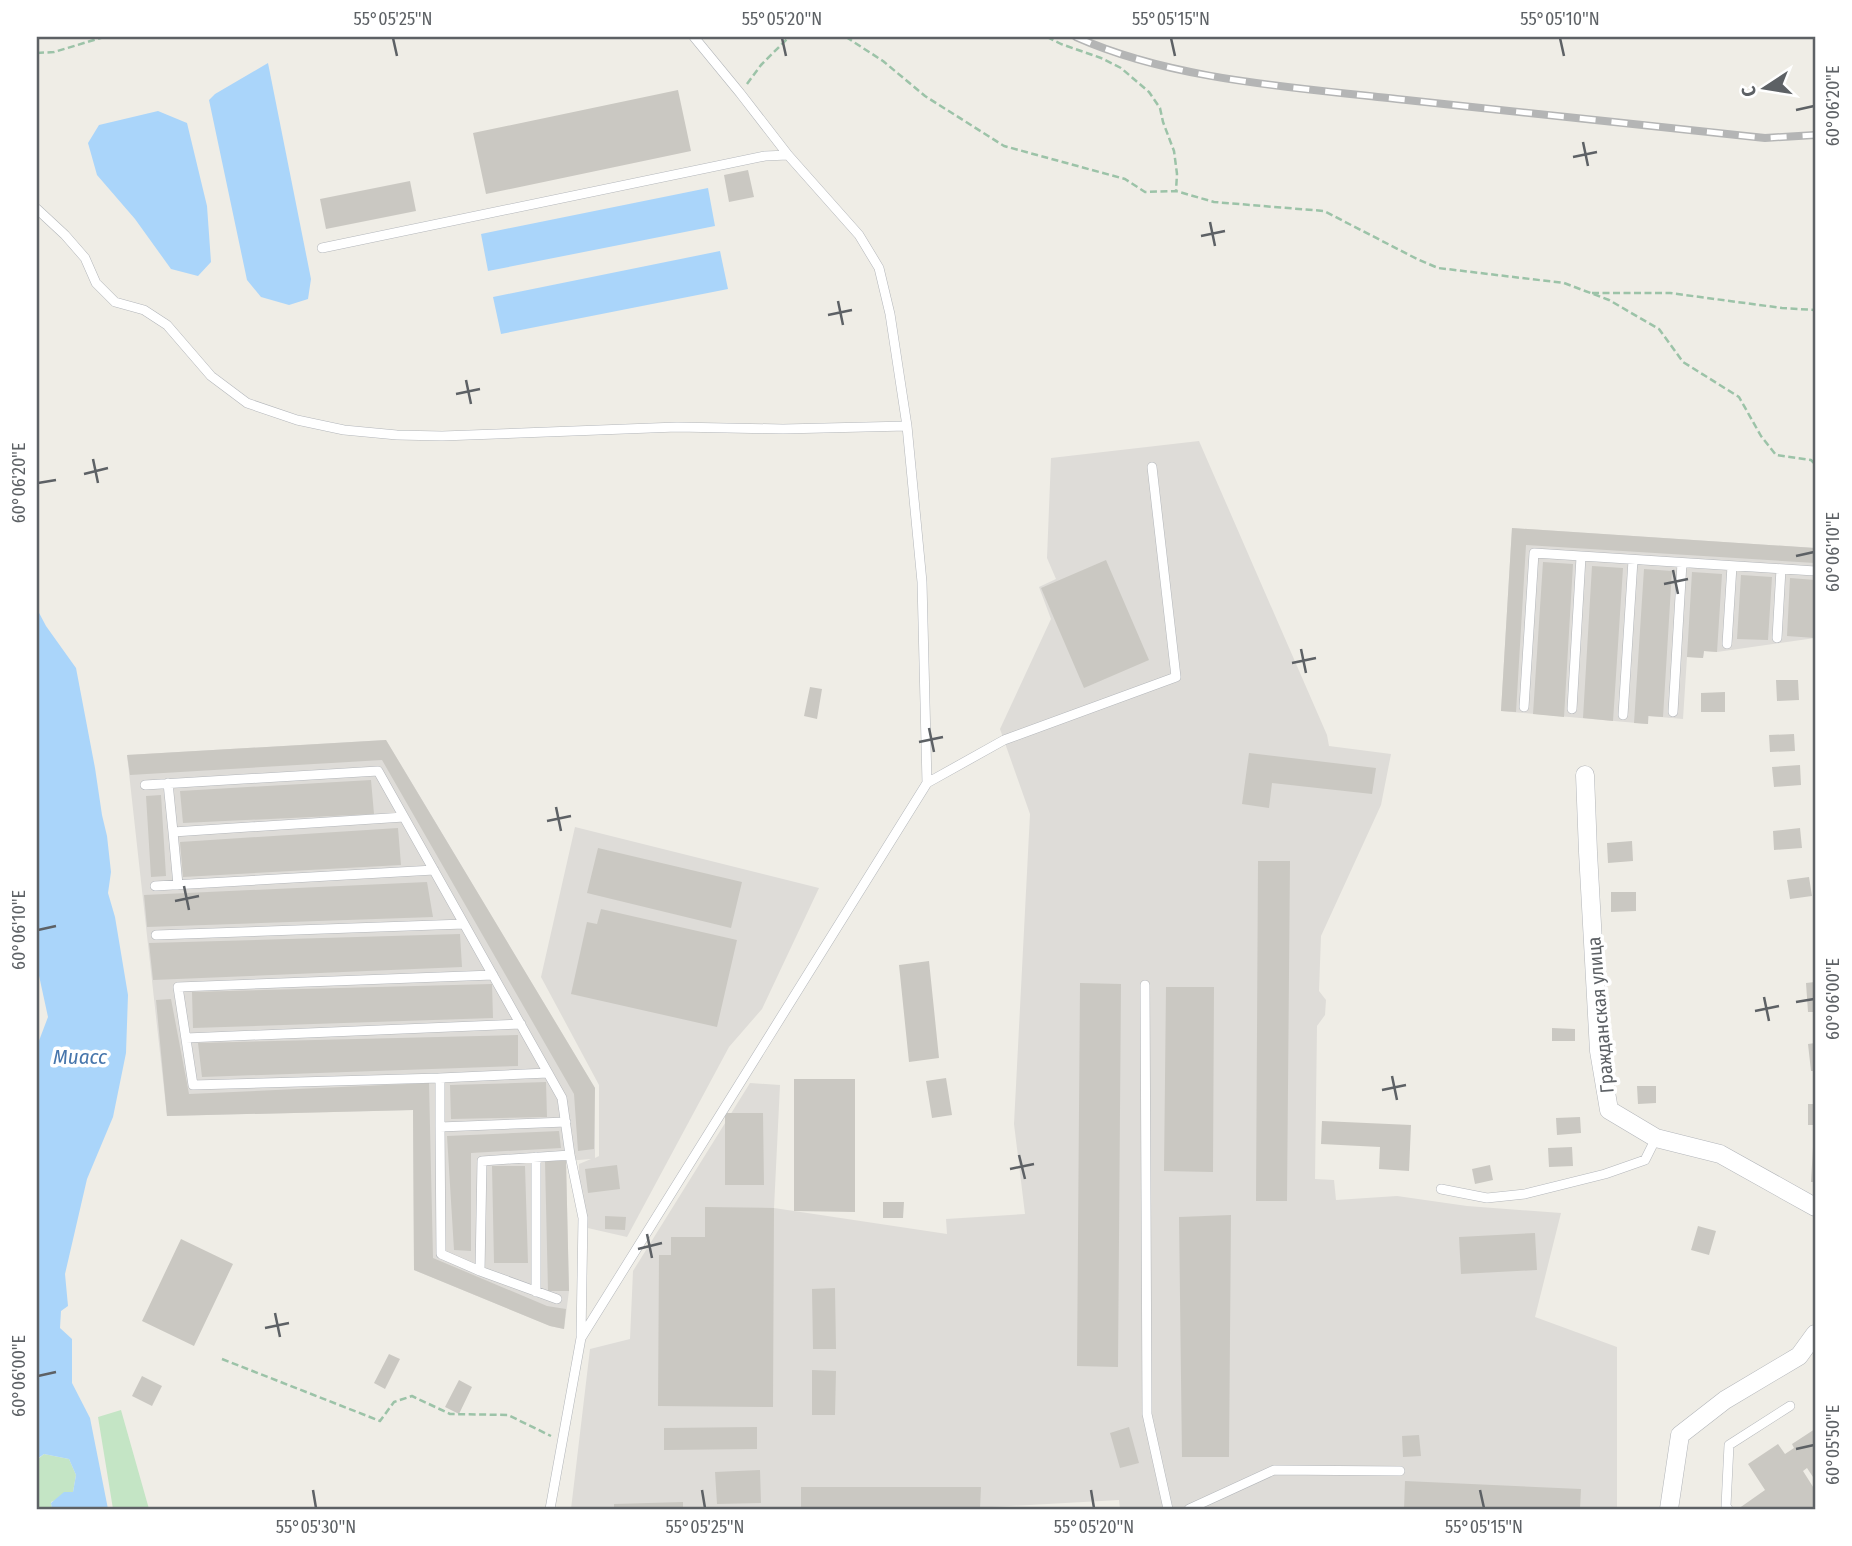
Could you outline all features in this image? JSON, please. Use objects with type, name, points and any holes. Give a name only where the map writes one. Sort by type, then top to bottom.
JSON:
[{"type":"street","name":"Гражданская улица","points":[[1585,775],[1599,1051],[1609,1110],[1656,1139],[1720,1154],[1815,1207]]},
{"type":"street","points":[[1669,1509],[1681,1435],[1725,1399],[1799,1356],[1815,1334]]},
{"type":"lane","points":[[694,37],[788,155],[859,235],[880,268],[908,426],[922,582],[927,783]]},
{"type":"lane","points":[[322,247],[765,156],[788,155]]},
{"type":"lane","points":[[37,209],[85,258],[96,283],[115,302],[144,310],[167,325],[211,376],[247,403],[297,420],[344,430],[419,436],[677,427],[783,429],[908,426]]},
{"type":"lane","points":[[581,1338],[927,783],[1004,740],[1176,677],[1152,467]]},
{"type":"lane","points":[[1524,707],[1534,554],[1815,571]]},
{"type":"lane","points":[[1572,709],[1581,556]]},
{"type":"lane","points":[[1623,715],[1633,560]]},
{"type":"lane","points":[[1673,712],[1682,563]]},
{"type":"lane","points":[[1727,644],[1732,566]]},
{"type":"lane","points":[[1777,638],[1781,569]]},
{"type":"lane","points":[[145,785],[378,771],[521,1024],[562,1098],[583,1218],[581,1338],[550,1509]]},
{"type":"lane","points":[[168,783],[178,885]]},
{"type":"lane","points":[[173,832],[404,817]]},
{"type":"lane","points":[[155,886],[434,870]]},
{"type":"lane","points":[[156,935],[464,924]]},
{"type":"lane","points":[[493,975],[178,987],[193,1085],[548,1073]]},
{"type":"lane","points":[[1145,985],[1147,1414],[1168,1509]]},
{"type":"lane","points":[[186,1038],[521,1024]]},
{"type":"lane","points":[[440,1078],[441,1254],[557,1299]]},
{"type":"lane","points":[[440,1127],[566,1122]]},
{"type":"lane","points":[[1440,1189],[1487,1198],[1525,1194],[1605,1174],[1645,1160],[1656,1139]]},
{"type":"lane","points":[[480,1271],[482,1161],[570,1155]]},
{"type":"lane","points":[[536,1157],[536,1292]]},
{"type":"lane","points":[[1728,1509],[1729,1445],[1790,1406]]},
{"type":"lane","points":[[1189,1509],[1274,1470],[1400,1471]]},
{"type":"path","points":[[37,53],[54,52],[104,37]]},
{"type":"path","points":[[740,93],[761,65],[789,37]]},
{"type":"path","points":[[846,37],[883,61],[925,96],[1004,146],[1125,179],[1145,192],[1176,191],[1213,202],[1324,211],[1438,268],[1564,283],[1609,300],[1659,329],[1683,362],[1739,397],[1761,436],[1776,455],[1811,460],[1815,464]]},
{"type":"path","points":[[1046,37],[1121,68],[1149,92],[1160,108],[1174,151],[1176,191]]},
{"type":"path","points":[[1589,293],[1670,293],[1815,310]]},
{"type":"path","points":[[222,1359],[380,1421],[394,1402],[412,1396],[450,1414],[508,1415],[563,1442]]},
{"type":"shaded area","points":[[1199,441],[1327,735],[1329,746],[1391,754],[1381,805],[1321,936],[1319,991],[1326,1000],[1325,1015],[1317,1026],[1315,1179],[1334,1180],[1336,1200],[1397,1196],[1467,1206],[1561,1213],[1535,1317],[1617,1347],[1617,1509],[1120,1509],[1119,1500],[992,1509],[571,1509],[590,1349],[630,1339],[633,1271],[750,1083],[780,1085],[774,1208],[947,1234],[946,1219],[1025,1214],[1014,1124],[1030,814],[1000,729],[1051,619],[1039,587],[1056,579],[1047,558],[1051,458]]},
{"type":"shaded area","points":[[1512,528],[1815,548],[1815,638],[1717,652],[1704,651],[1703,658],[1687,657],[1683,719],[1649,716],[1648,724],[1501,711]]},
{"type":"shaded area","points":[[386,740],[595,1088],[595,1158],[599,1156],[599,1085],[541,977],[575,827],[819,888],[762,1009],[729,1047],[627,1237],[579,1226],[579,1164],[591,1159],[566,1161],[569,1291],[564,1329],[550,1326],[414,1270],[413,1110],[167,1116],[127,755]]},
{"type":"green space","points":[[121,1410],[149,1509],[113,1509],[98,1417]]},
{"type":"green space","points":[[44,1454],[69,1459],[76,1475],[73,1492],[51,1502],[52,1509],[37,1509],[37,1460]]},
{"type":"water","points":[[268,63],[311,279],[308,299],[289,305],[261,297],[247,280],[209,100]]},
{"type":"water","points":[[158,111],[187,123],[207,206],[211,262],[198,276],[171,269],[135,219],[97,175],[88,143],[99,125]]},
{"type":"water","points":[[708,188],[715,226],[488,271],[481,234]]},
{"type":"water","points":[[720,251],[728,289],[501,334],[493,297]]},
{"type":"water","name":"Миасс","points":[[37,609],[76,668],[107,836],[111,872],[108,893],[115,917],[128,995],[126,1053],[113,1117],[87,1179],[65,1274],[68,1306],[61,1311],[60,1328],[72,1339],[72,1383],[90,1418],[108,1509],[52,1509],[51,1503],[64,1492],[73,1492],[76,1475],[69,1459],[44,1454],[37,1459],[37,1046],[48,1017],[38,971],[37,945]]},
{"type":"building","points":[[678,90],[691,151],[486,194],[473,133]]},
{"type":"building","points":[[748,170],[754,197],[729,202],[724,175]]},
{"type":"building","points":[[410,181],[416,211],[326,229],[320,199]]},
{"type":"building","points":[[1512,528],[1815,548],[1815,563],[1526,545],[1516,712],[1501,711]]},
{"type":"building","points":[[1106,560],[1149,660],[1084,688],[1041,588]]},
{"type":"building","points":[[1543,562],[1573,564],[1564,717],[1533,714]]},
{"type":"building","points":[[1592,566],[1623,568],[1613,721],[1583,718]]},
{"type":"building","points":[[1644,569],[1672,571],[1663,717],[1648,716],[1648,724],[1634,723]]},
{"type":"building","points":[[1692,572],[1722,574],[1717,652],[1704,651],[1703,658],[1687,657]]},
{"type":"building","points":[[1741,575],[1772,577],[1768,640],[1737,639]]},
{"type":"building","points":[[1790,578],[1815,580],[1815,638],[1787,636]]},
{"type":"building","points":[[1776,680],[1798,680],[1799,700],[1777,701]]},
{"type":"building","points":[[810,687],[822,689],[817,719],[804,716]]},
{"type":"building","points":[[1725,692],[1725,712],[1701,712],[1701,693]]},
{"type":"building","points":[[1794,734],[1795,751],[1770,752],[1769,735]]},
{"type":"building","points":[[386,740],[595,1088],[594,1149],[578,1151],[574,1094],[382,760],[130,775],[127,755]]},
{"type":"building","points":[[1249,753],[1376,768],[1372,794],[1272,783],[1269,808],[1242,804]]},
{"type":"building","points":[[1800,765],[1801,785],[1774,787],[1772,767]]},
{"type":"building","points":[[371,780],[374,814],[183,823],[180,791]]},
{"type":"building","points":[[161,795],[166,876],[151,877],[146,796]]},
{"type":"building","points":[[398,828],[401,865],[183,877],[180,842]]},
{"type":"building","points":[[1800,828],[1802,848],[1774,850],[1773,831]]},
{"type":"building","points":[[1632,841],[1633,861],[1608,863],[1607,843]]},
{"type":"building","points":[[598,848],[742,882],[731,928],[587,893]]},
{"type":"building","points":[[1258,861],[1290,861],[1287,1201],[1256,1201]]},
{"type":"building","points":[[1809,877],[1812,896],[1790,899],[1787,880]]},
{"type":"building","points":[[427,882],[433,917],[147,927],[144,895]]},
{"type":"building","points":[[1611,892],[1636,892],[1636,911],[1611,912]]},
{"type":"building","points":[[601,909],[737,940],[717,1027],[571,994],[587,922],[597,924]]},
{"type":"building","points":[[460,934],[462,967],[153,980],[149,943]]},
{"type":"building","points":[[929,961],[939,1058],[909,1062],[899,965]]},
{"type":"building","points":[[1815,982],[1815,1012],[1808,1012],[1806,983]]},
{"type":"building","points":[[1080,983],[1121,984],[1118,1367],[1077,1366]]},
{"type":"building","points":[[492,984],[493,1018],[193,1028],[192,992]]},
{"type":"building","points":[[1166,987],[1214,987],[1213,1172],[1164,1171]]},
{"type":"building","points":[[171,999],[189,1094],[429,1083],[433,1258],[547,1306],[566,1309],[564,1329],[550,1326],[414,1270],[413,1110],[167,1116],[156,1000]]},
{"type":"building","points":[[1552,1028],[1575,1029],[1575,1041],[1552,1041]]},
{"type":"building","points":[[518,1035],[518,1066],[202,1077],[198,1043]]},
{"type":"building","points":[[1815,1043],[1815,1071],[1811,1071],[1808,1044]]},
{"type":"building","points":[[946,1078],[952,1115],[932,1118],[926,1081]]},
{"type":"building","points":[[794,1079],[855,1079],[855,1212],[794,1211]]},
{"type":"building","points":[[546,1082],[547,1117],[451,1119],[450,1085]]},
{"type":"building","points":[[1637,1086],[1656,1086],[1656,1103],[1638,1104]]},
{"type":"building","points":[[1808,1104],[1815,1104],[1815,1125],[1808,1125]]},
{"type":"building","points":[[725,1113],[763,1113],[764,1185],[725,1185]]},
{"type":"building","points":[[1580,1117],[1581,1133],[1557,1135],[1556,1118]]},
{"type":"building","points":[[1322,1121],[1411,1125],[1409,1171],[1379,1169],[1380,1147],[1321,1144]]},
{"type":"building","points":[[559,1131],[561,1148],[471,1153],[471,1251],[454,1250],[447,1136]]},
{"type":"building","points":[[1572,1147],[1573,1166],[1549,1167],[1548,1148]]},
{"type":"building","points":[[1813,1147],[1815,1182],[1811,1182]]},
{"type":"building","points":[[545,1161],[566,1161],[569,1291],[548,1291]]},
{"type":"building","points":[[617,1165],[620,1189],[588,1193],[585,1169]]},
{"type":"building","points":[[1490,1165],[1493,1180],[1475,1184],[1472,1169]]},
{"type":"building","points":[[492,1166],[525,1166],[528,1263],[494,1263]]},
{"type":"building","points":[[883,1202],[904,1202],[903,1218],[883,1218]]},
{"type":"building","points":[[705,1207],[774,1208],[773,1407],[658,1406],[659,1255],[671,1255],[671,1237],[705,1237]]},
{"type":"building","points":[[1231,1215],[1229,1457],[1182,1457],[1179,1217]]},
{"type":"building","points":[[605,1216],[626,1217],[625,1230],[605,1229]]},
{"type":"building","points":[[1698,1226],[1716,1231],[1709,1255],[1691,1250]]},
{"type":"building","points":[[1535,1233],[1537,1270],[1461,1274],[1459,1237]]},
{"type":"building","points":[[181,1239],[233,1264],[194,1346],[142,1321]]},
{"type":"building","points":[[835,1288],[836,1349],[813,1349],[812,1289]]},
{"type":"building","points":[[389,1354],[400,1359],[385,1389],[374,1383]]},
{"type":"building","points":[[812,1370],[836,1371],[835,1415],[812,1415]]},
{"type":"building","points":[[142,1376],[162,1386],[152,1406],[132,1396]]},
{"type":"building","points":[[459,1380],[472,1387],[459,1414],[445,1407]]},
{"type":"building","points":[[757,1427],[757,1449],[664,1450],[664,1428]]},
{"type":"building","points":[[1129,1427],[1139,1463],[1120,1468],[1110,1433]]},
{"type":"building","points":[[1815,1429],[1815,1480],[1807,1468],[1803,1471],[1815,1490],[1815,1509],[1738,1509],[1765,1490],[1748,1464],[1778,1444],[1785,1454],[1794,1448],[1792,1444]]},
{"type":"building","points":[[1419,1435],[1421,1456],[1403,1457],[1402,1436]]},
{"type":"building","points":[[760,1470],[761,1503],[717,1504],[715,1472]]},
{"type":"building","points":[[1405,1481],[1581,1489],[1580,1509],[1404,1509]]},
{"type":"building","points":[[801,1487],[981,1487],[980,1509],[801,1509]]},
{"type":"building","points":[[683,1502],[683,1509],[614,1509],[614,1504]]},
{"type":"railway","points":[[1076,37],[1113,52],[1152,63],[1233,80],[1765,138],[1815,135]]}]
